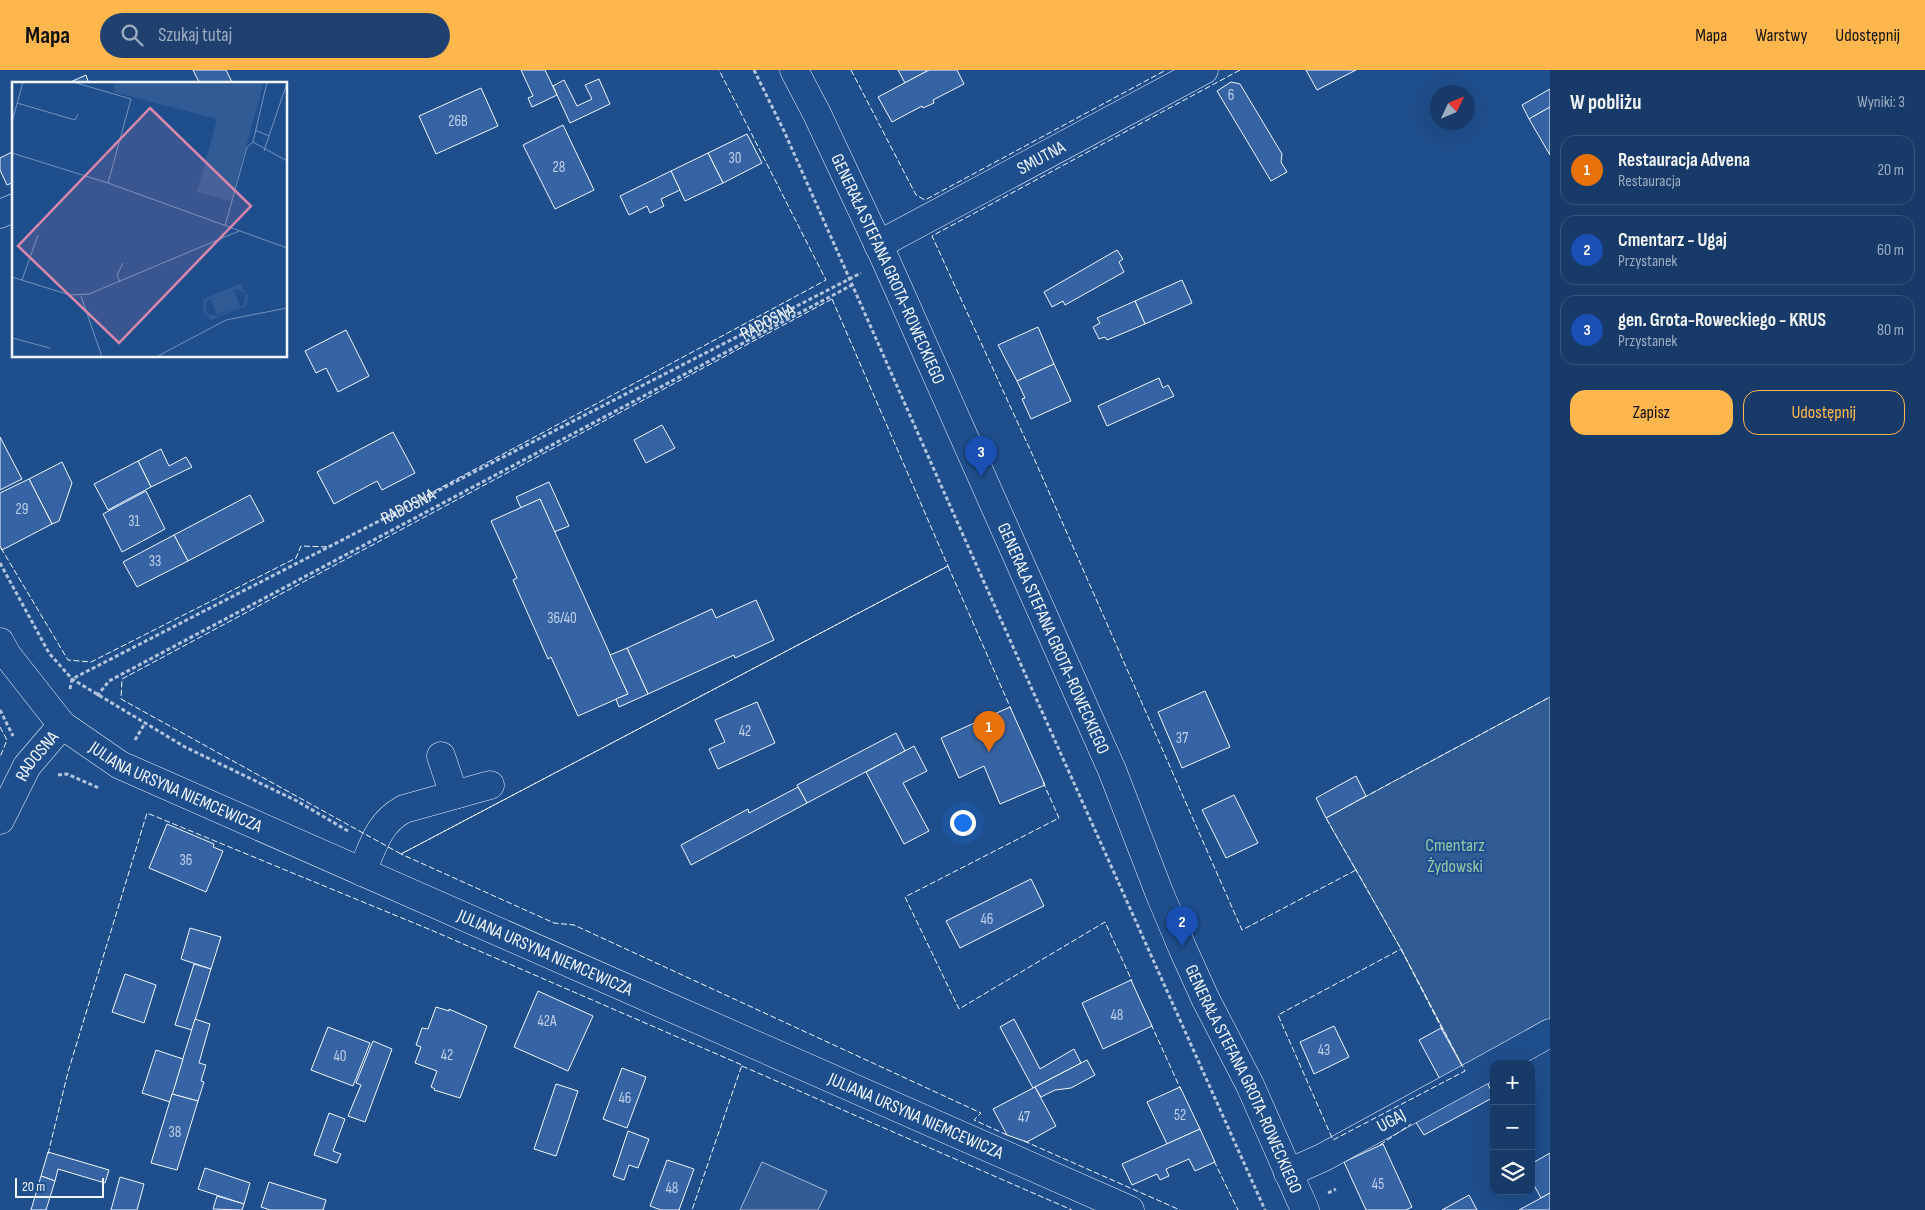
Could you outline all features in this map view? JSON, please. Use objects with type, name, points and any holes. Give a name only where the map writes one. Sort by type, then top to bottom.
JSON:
[{"type":"street","name":"GENERAŁA STEFANA GROTA-ROWECKIEGO","points":[[794,70],[817,114],[882,253],[1112,770],[1179,939],[1206,998],[1250,1084],[1305,1210]]},
{"type":"street","name":"SMUTNA","points":[[882,253],[1204,70]]},
{"type":"street","points":[[0,214],[12,209]]},
{"type":"street","name":"JULIANA URSYNA NIEMCEWICZA","points":[[0,642],[7,655],[62,725],[120,765],[1130,1210]]},
{"type":"street","name":"RADOSNA","points":[[0,820],[27,766],[62,725]]},
{"type":"street","points":[[441,756],[454,795]]},
{"type":"street","points":[[362,872],[383,824],[391,816],[404,809],[490,784]]},
{"type":"street","name":"UGAJ","points":[[1501,1060],[1550,1033]]},
{"type":"street","name":"UGAJ","points":[[1288,1173],[1322,1158],[1490,1066]]},
{"type":"path","points":[[754,70],[784,131],[1265,1210]]},
{"type":"path","name":"RADOSNA","points":[[62,725],[72,679],[849,279],[882,253]]},
{"type":"path","points":[[97,696],[109,681],[852,285]]},
{"type":"path","points":[[0,563],[48,652],[72,679],[97,696],[185,747],[297,801],[373,846]]},
{"type":"green space","name":"Cmentarz Żydowski","points":[[1550,697],[1550,1024],[1465,1071],[1401,949],[1326,818]]},
{"type":"green space","points":[[762,1162],[827,1191],[818,1210],[740,1210]]},
{"type":"building","points":[[193,70],[226,70],[232,82],[199,82]]},
{"type":"building","points":[[521,70],[545,70],[557,95],[532,107],[528,98],[533,96]]},
{"type":"building","points":[[898,70],[929,70],[905,83]]},
{"type":"building","points":[[929,70],[957,70],[964,84],[933,100],[934,103],[923,108],[922,106],[892,122],[878,97]]},
{"type":"building","points":[[1306,70],[1356,70],[1317,90]]},
{"type":"building","points":[[86,75],[88,82],[70,82]]},
{"type":"building","points":[[599,79],[610,104],[570,123],[553,86],[564,80],[577,106],[592,99],[585,85]]},
{"type":"building","points":[[1231,82],[1240,84],[1282,154],[1281,162],[1287,172],[1271,181],[1217,91]]},
{"type":"building","points":[[481,88],[498,126],[436,154],[419,116]]},
{"type":"building","points":[[1550,89],[1550,107],[1529,119],[1522,105]]},
{"type":"building","points":[[1550,107],[1550,155],[1529,119]]},
{"type":"building","points":[[563,125],[594,190],[555,209],[523,145]]},
{"type":"building","points":[[747,134],[762,163],[723,183],[708,153]]},
{"type":"building","points":[[12,152],[12,183],[7,185],[0,170],[0,158]]},
{"type":"building","points":[[708,153],[723,183],[685,201],[671,171]]},
{"type":"building","points":[[671,171],[680,190],[661,199],[664,206],[650,213],[647,206],[629,215],[620,196]]},
{"type":"building","points":[[1117,250],[1123,259],[1119,262],[1124,272],[1065,305],[1063,301],[1052,307],[1044,292]]},
{"type":"building","points":[[1182,280],[1192,303],[1145,324],[1135,301]]},
{"type":"building","points":[[1135,301],[1145,324],[1107,340],[1105,337],[1099,339],[1093,327],[1100,323],[1097,318]]},
{"type":"building","points":[[1038,327],[1054,364],[1017,381],[998,345]]},
{"type":"building","points":[[346,330],[369,376],[338,392],[326,368],[316,373],[305,351]]},
{"type":"building","points":[[1054,364],[1071,401],[1031,419],[1022,399],[1025,398],[1017,381]]},
{"type":"building","points":[[1159,378],[1163,388],[1168,385],[1174,396],[1107,426],[1098,406]]},
{"type":"building","points":[[662,425],[675,448],[646,463],[634,440]]},
{"type":"building","points":[[393,432],[415,473],[382,490],[377,481],[334,504],[317,472]]},
{"type":"building","points":[[0,437],[22,479],[0,490]]},
{"type":"building","points":[[161,449],[169,466],[186,457],[192,467],[151,487],[138,461]]},
{"type":"building","points":[[138,461],[151,487],[108,510],[94,484]]},
{"type":"building","points":[[62,462],[72,483],[59,521],[52,524],[29,479]]},
{"type":"building","points":[[29,479],[52,524],[2,550],[0,546],[0,493]]},
{"type":"building","points":[[549,482],[569,526],[554,532],[540,499],[521,508],[516,497]]},
{"type":"building","points":[[146,491],[165,529],[122,552],[103,514]]},
{"type":"building","points":[[250,495],[264,521],[188,561],[174,535]]},
{"type":"building","points":[[540,499],[628,694],[578,716],[551,657],[548,659],[513,580],[517,578],[491,521]]},
{"type":"building","points":[[174,535],[188,561],[137,587],[123,562]]},
{"type":"building","points":[[756,600],[774,640],[735,658],[734,655],[648,694],[627,648],[712,609],[716,618]]},
{"type":"building","points":[[627,648],[648,694],[619,707],[616,699],[628,694],[610,655]]},
{"type":"building","points":[[1205,691],[1230,747],[1182,768],[1158,712]]},
{"type":"building","points":[[757,702],[775,743],[718,769],[709,749],[725,742],[715,720]]},
{"type":"building","points":[[1010,707],[1045,785],[1000,804],[984,766],[959,778],[941,738]]},
{"type":"building","points":[[896,733],[905,751],[807,803],[797,785]]},
{"type":"building","points":[[914,746],[927,771],[903,783],[929,831],[904,844],[866,772]]},
{"type":"building","points":[[1356,776],[1366,796],[1326,818],[1316,798]]},
{"type":"building","points":[[798,787],[807,803],[691,865],[681,845],[748,809],[749,813]]},
{"type":"building","points":[[1234,795],[1258,843],[1226,858],[1202,810]]},
{"type":"building","points":[[167,824],[214,844],[213,847],[223,851],[206,892],[149,868]]},
{"type":"building","points":[[1031,879],[1044,906],[960,948],[946,921]]},
{"type":"building","points":[[190,928],[221,937],[211,969],[181,959]]},
{"type":"building","points":[[194,964],[211,969],[192,1030],[175,1025]]},
{"type":"building","points":[[125,974],[156,985],[144,1023],[112,1012]]},
{"type":"building","points":[[1131,980],[1152,1026],[1103,1049],[1082,1003]]},
{"type":"building","points":[[538,991],[593,1016],[568,1071],[514,1047]]},
{"type":"building","points":[[436,1007],[449,1011],[449,1009],[487,1026],[460,1098],[434,1090],[431,1087],[437,1071],[415,1063],[421,1047],[416,1045],[422,1028],[428,1029]]},
{"type":"building","points":[[195,1019],[210,1024],[199,1063],[206,1065],[201,1081],[204,1082],[198,1101],[172,1094]]},
{"type":"building","points":[[1014,1019],[1040,1069],[1074,1049],[1081,1063],[1033,1088],[1000,1027]]},
{"type":"building","points":[[1334,1026],[1349,1057],[1314,1074],[1300,1042]]},
{"type":"building","points":[[328,1027],[370,1043],[353,1086],[311,1070]]},
{"type":"building","points":[[1441,1028],[1465,1071],[1442,1083],[1419,1040]]},
{"type":"building","points":[[373,1041],[392,1049],[365,1122],[348,1116],[361,1085],[356,1083]]},
{"type":"building","points":[[156,1050],[183,1059],[170,1102],[142,1093]]},
{"type":"building","points":[[1087,1060],[1095,1075],[1071,1088],[1055,1090],[1041,1097],[1035,1087]]},
{"type":"building","points":[[622,1068],[646,1077],[627,1128],[603,1119]]},
{"type":"building","points":[[1487,1082],[1490,1088],[1490,1099],[1424,1135],[1415,1121]]},
{"type":"building","points":[[556,1084],[578,1091],[556,1156],[534,1149]]},
{"type":"building","points":[[1035,1087],[1056,1126],[1027,1142],[1007,1135],[993,1109]]},
{"type":"building","points":[[1180,1087],[1200,1129],[1167,1144],[1147,1102]]},
{"type":"building","points":[[172,1094],[198,1101],[177,1170],[151,1163]]},
{"type":"building","points":[[329,1113],[345,1119],[333,1151],[341,1154],[337,1163],[314,1155]]},
{"type":"building","points":[[1200,1129],[1215,1162],[1195,1171],[1189,1159],[1166,1169],[1169,1176],[1160,1180],[1157,1174],[1132,1185],[1122,1164]]},
{"type":"building","points":[[628,1131],[649,1139],[638,1168],[629,1165],[624,1180],[613,1176]]},
{"type":"building","points":[[1383,1144],[1412,1207],[1406,1210],[1366,1210],[1344,1162]]},
{"type":"building","points":[[48,1152],[109,1170],[105,1183],[58,1169],[55,1181],[41,1176]]},
{"type":"building","points":[[1550,1153],[1550,1193],[1541,1198],[1535,1187],[1535,1162]]},
{"type":"building","points":[[667,1160],[694,1169],[679,1210],[661,1210],[650,1206]]},
{"type":"building","points":[[205,1168],[250,1183],[244,1204],[198,1189]]},
{"type":"building","points":[[41,1176],[55,1181],[46,1210],[31,1210]]},
{"type":"building","points":[[120,1177],[144,1184],[137,1210],[111,1210]]},
{"type":"building","points":[[269,1182],[326,1200],[323,1210],[270,1210],[261,1207]]},
{"type":"building","points":[[1550,1193],[1550,1210],[1519,1210],[1541,1198]]},
{"type":"building","points":[[1469,1195],[1477,1210],[1442,1210]]},
{"type":"building","points":[[217,1196],[244,1204],[242,1210],[213,1209]]},
{"type":"fence","points":[[427,495],[826,280],[719,70]]},
{"type":"fence","points":[[851,70],[916,195],[925,200],[1166,70]]},
{"type":"fence","points":[[1240,70],[932,236],[1033,456],[1242,930],[1356,870],[1326,818],[1328,817]]},
{"type":"fence","points":[[832,299],[948,566],[401,854],[121,699],[122,679],[832,299]]},
{"type":"fence","points":[[1,548],[68,660],[91,662],[296,558],[301,546],[330,547]]},
{"type":"fence","points":[[1007,1135],[974,1120],[981,1113],[574,925],[554,923],[401,854],[948,566],[1011,709]]},
{"type":"fence","points":[[1363,798],[1550,697]]},
{"type":"fence","points":[[0,727],[7,740],[0,757]]},
{"type":"fence","points":[[1043,782],[1059,818],[905,897],[959,1009],[1105,922],[1132,981]]},
{"type":"fence","points":[[48,1154],[68,1072],[147,813],[431,930],[742,1065],[692,1210]]},
{"type":"fence","points":[[1355,868],[1401,949],[1443,1031]]},
{"type":"fence","points":[[1401,949],[1465,1071],[1333,1140],[1278,1015],[1401,949]]},
{"type":"fence","points":[[1151,1024],[1181,1090]]},
{"type":"fence","points":[[742,1066],[1072,1210]]},
{"type":"fence","points":[[1380,1145],[1411,1124]]},
{"type":"fence","points":[[1024,1141],[1180,1210]]},
{"type":"fence","points":[[1214,1161],[1238,1210]]},
{"type":"place","name":"gen. Grota-Roweckiego - KRUS","points":[[981,477]]},
{"type":"place","name":"Restauracja Advena","points":[[989,752]]},
{"type":"place","name":"Cmentarz - Ugaj","points":[[1182,947]]}]
